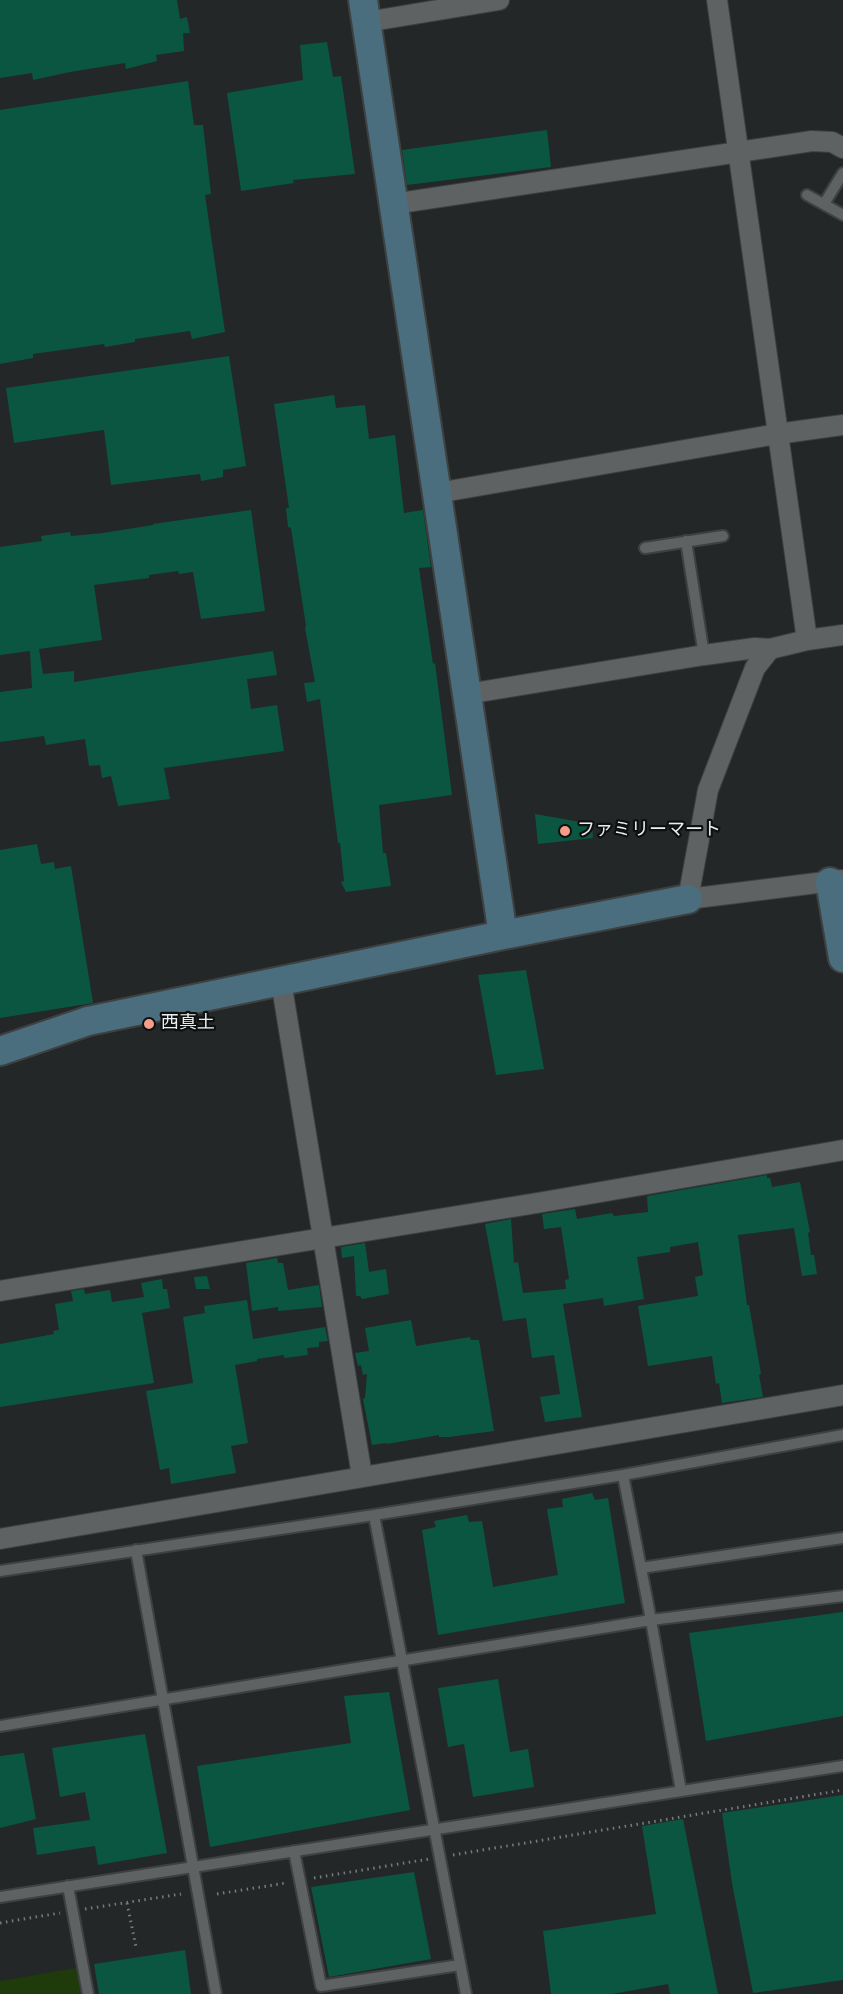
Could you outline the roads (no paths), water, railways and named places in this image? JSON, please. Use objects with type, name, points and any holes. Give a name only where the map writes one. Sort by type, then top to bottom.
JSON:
[{"type":"street","points":[[499,0],[364,11],[503,935]]},
{"type":"street","points":[[717,0],[807,640]]},
{"type":"street","points":[[393,204],[812,141],[839,141]]},
{"type":"street","points":[[437,493],[777,434],[843,425]]},
{"type":"street","points":[[467,694],[704,655],[755,648],[770,649],[807,640],[843,635]]},
{"type":"street","points":[[688,899],[708,790],[755,668],[770,649]]},
{"type":"street","points":[[0,1051],[88,1021],[503,935],[688,899],[836,881],[843,958]]},
{"type":"street","points":[[282,981],[362,1476]]},
{"type":"street","points":[[0,1291],[843,1150]]},
{"type":"street","points":[[0,1539],[843,1395]]},
{"type":"lane","points":[[824,204],[843,172]]},
{"type":"lane","points":[[807,195],[843,215]]},
{"type":"lane","points":[[645,548],[723,536]]},
{"type":"lane","points":[[686,541],[704,655]]},
{"type":"lane","points":[[0,1571],[623,1475],[843,1435]]},
{"type":"lane","points":[[623,1475],[681,1791]]},
{"type":"lane","points":[[374,1515],[466,1994]]},
{"type":"lane","points":[[641,1568],[843,1538]]},
{"type":"lane","points":[[136,1550],[195,1866],[216,1994]]},
{"type":"lane","points":[[0,1726],[651,1620],[843,1596]]},
{"type":"lane","points":[[0,1896],[843,1766]]},
{"type":"lane","points":[[294,1851],[321,1986],[460,1965]]},
{"type":"lane","points":[[68,1886],[88,1994]]},
{"type":"place","name":"ファミリーマート","points":[[565,831]]},
{"type":"place","name":"西真土","points":[[149,1024]]}]
